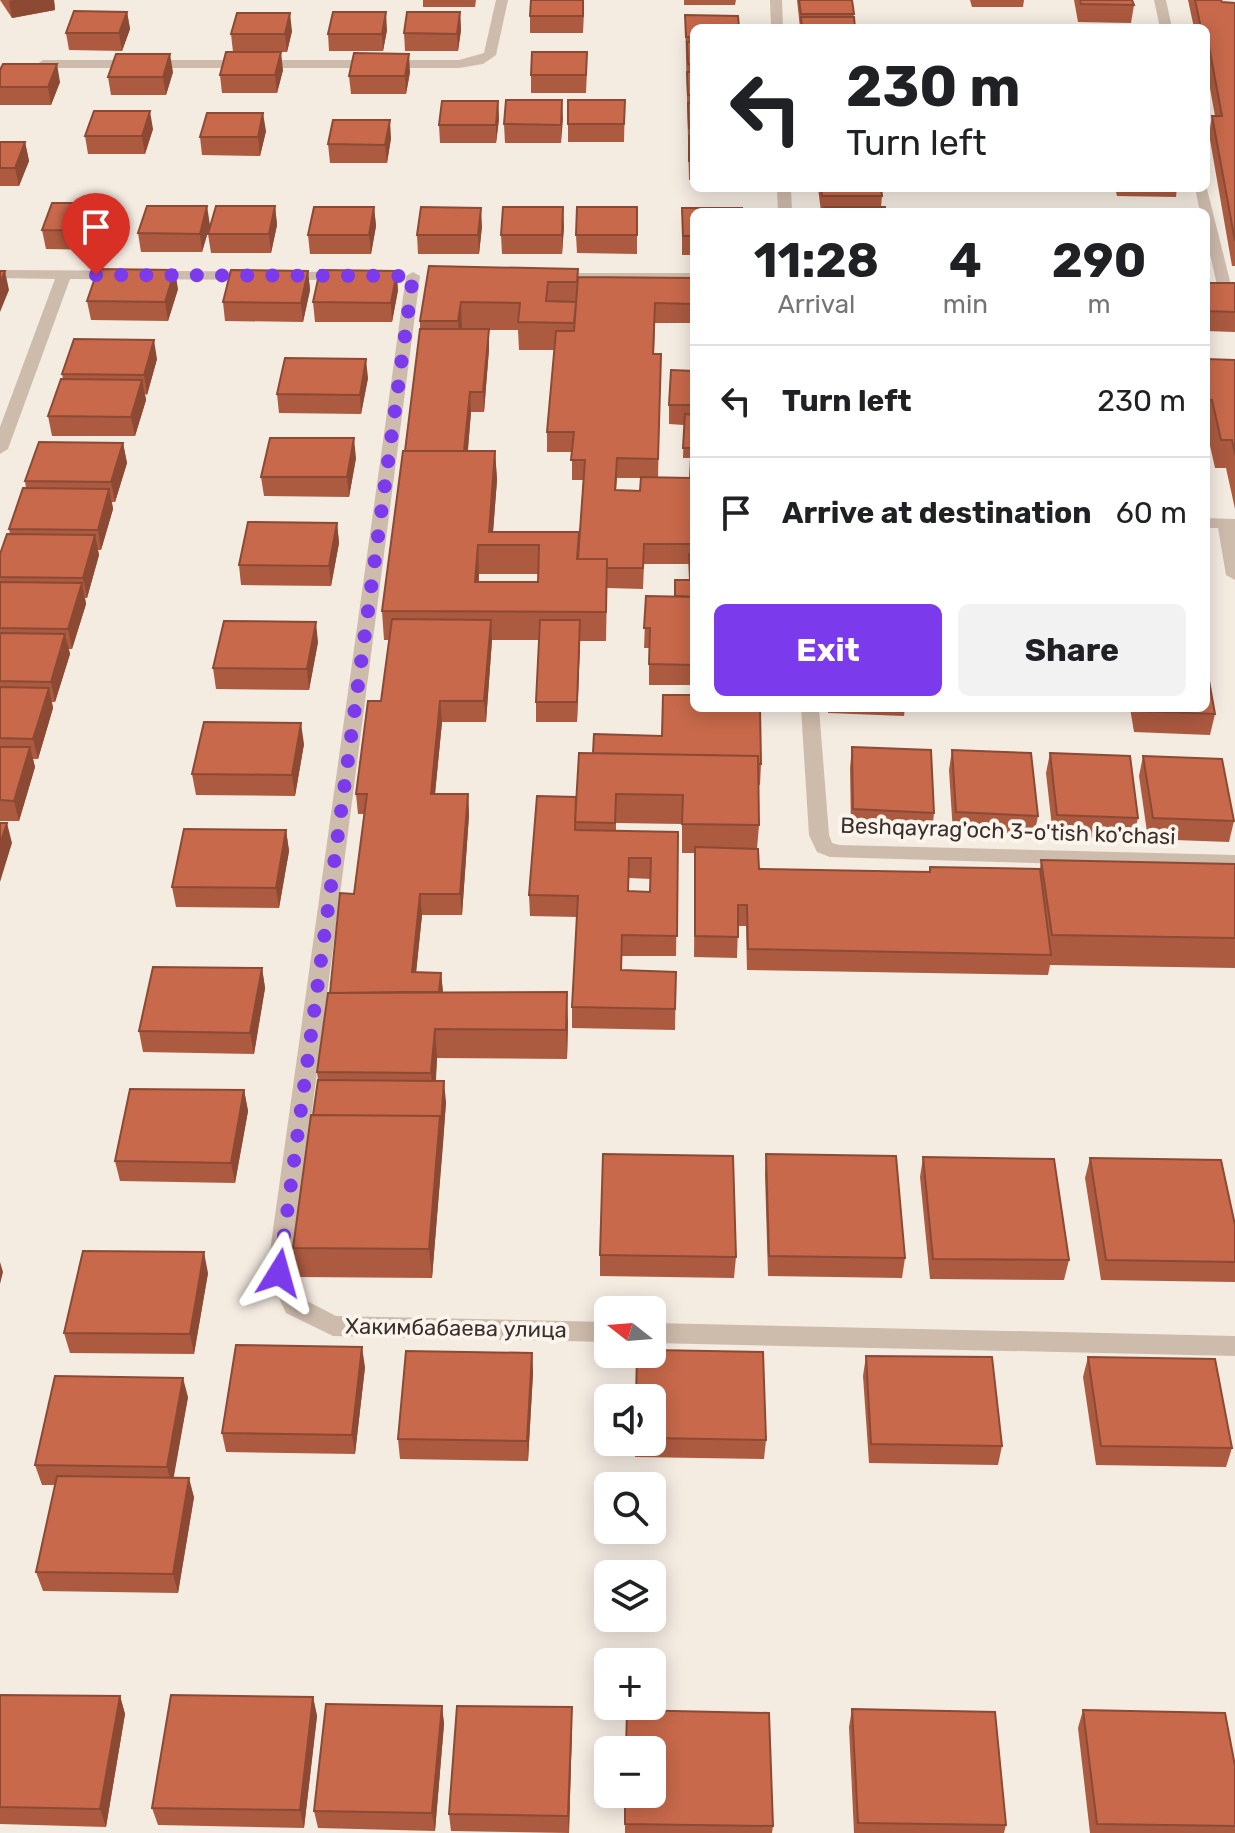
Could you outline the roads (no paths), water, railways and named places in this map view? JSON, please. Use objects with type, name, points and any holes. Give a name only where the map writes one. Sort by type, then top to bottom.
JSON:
[{"type":"street","points":[[43,64],[459,64],[479,61],[490,55],[502,0]]},
{"type":"street","points":[[776,0],[777,24]]},
{"type":"street","points":[[1160,0],[1165,24]]},
{"type":"street","points":[[1210,216],[1230,285]]},
{"type":"street","points":[[0,274],[366,276]]},
{"type":"street","points":[[0,449],[64,274]]},
{"type":"street","name":"Хакимбабаева улица","points":[[413,276],[279,1273],[294,1306],[333,1326],[594,1332]]},
{"type":"street","points":[[554,277],[690,277]]},
{"type":"street","points":[[1210,523],[1230,524],[1235,575]]},
{"type":"street","name":"Beshqayrag'och 3-o'tish ko'chasi","points":[[810,712],[819,835],[824,847],[837,852],[1235,862]]},
{"type":"street","points":[[666,1333],[1235,1346]]}]
